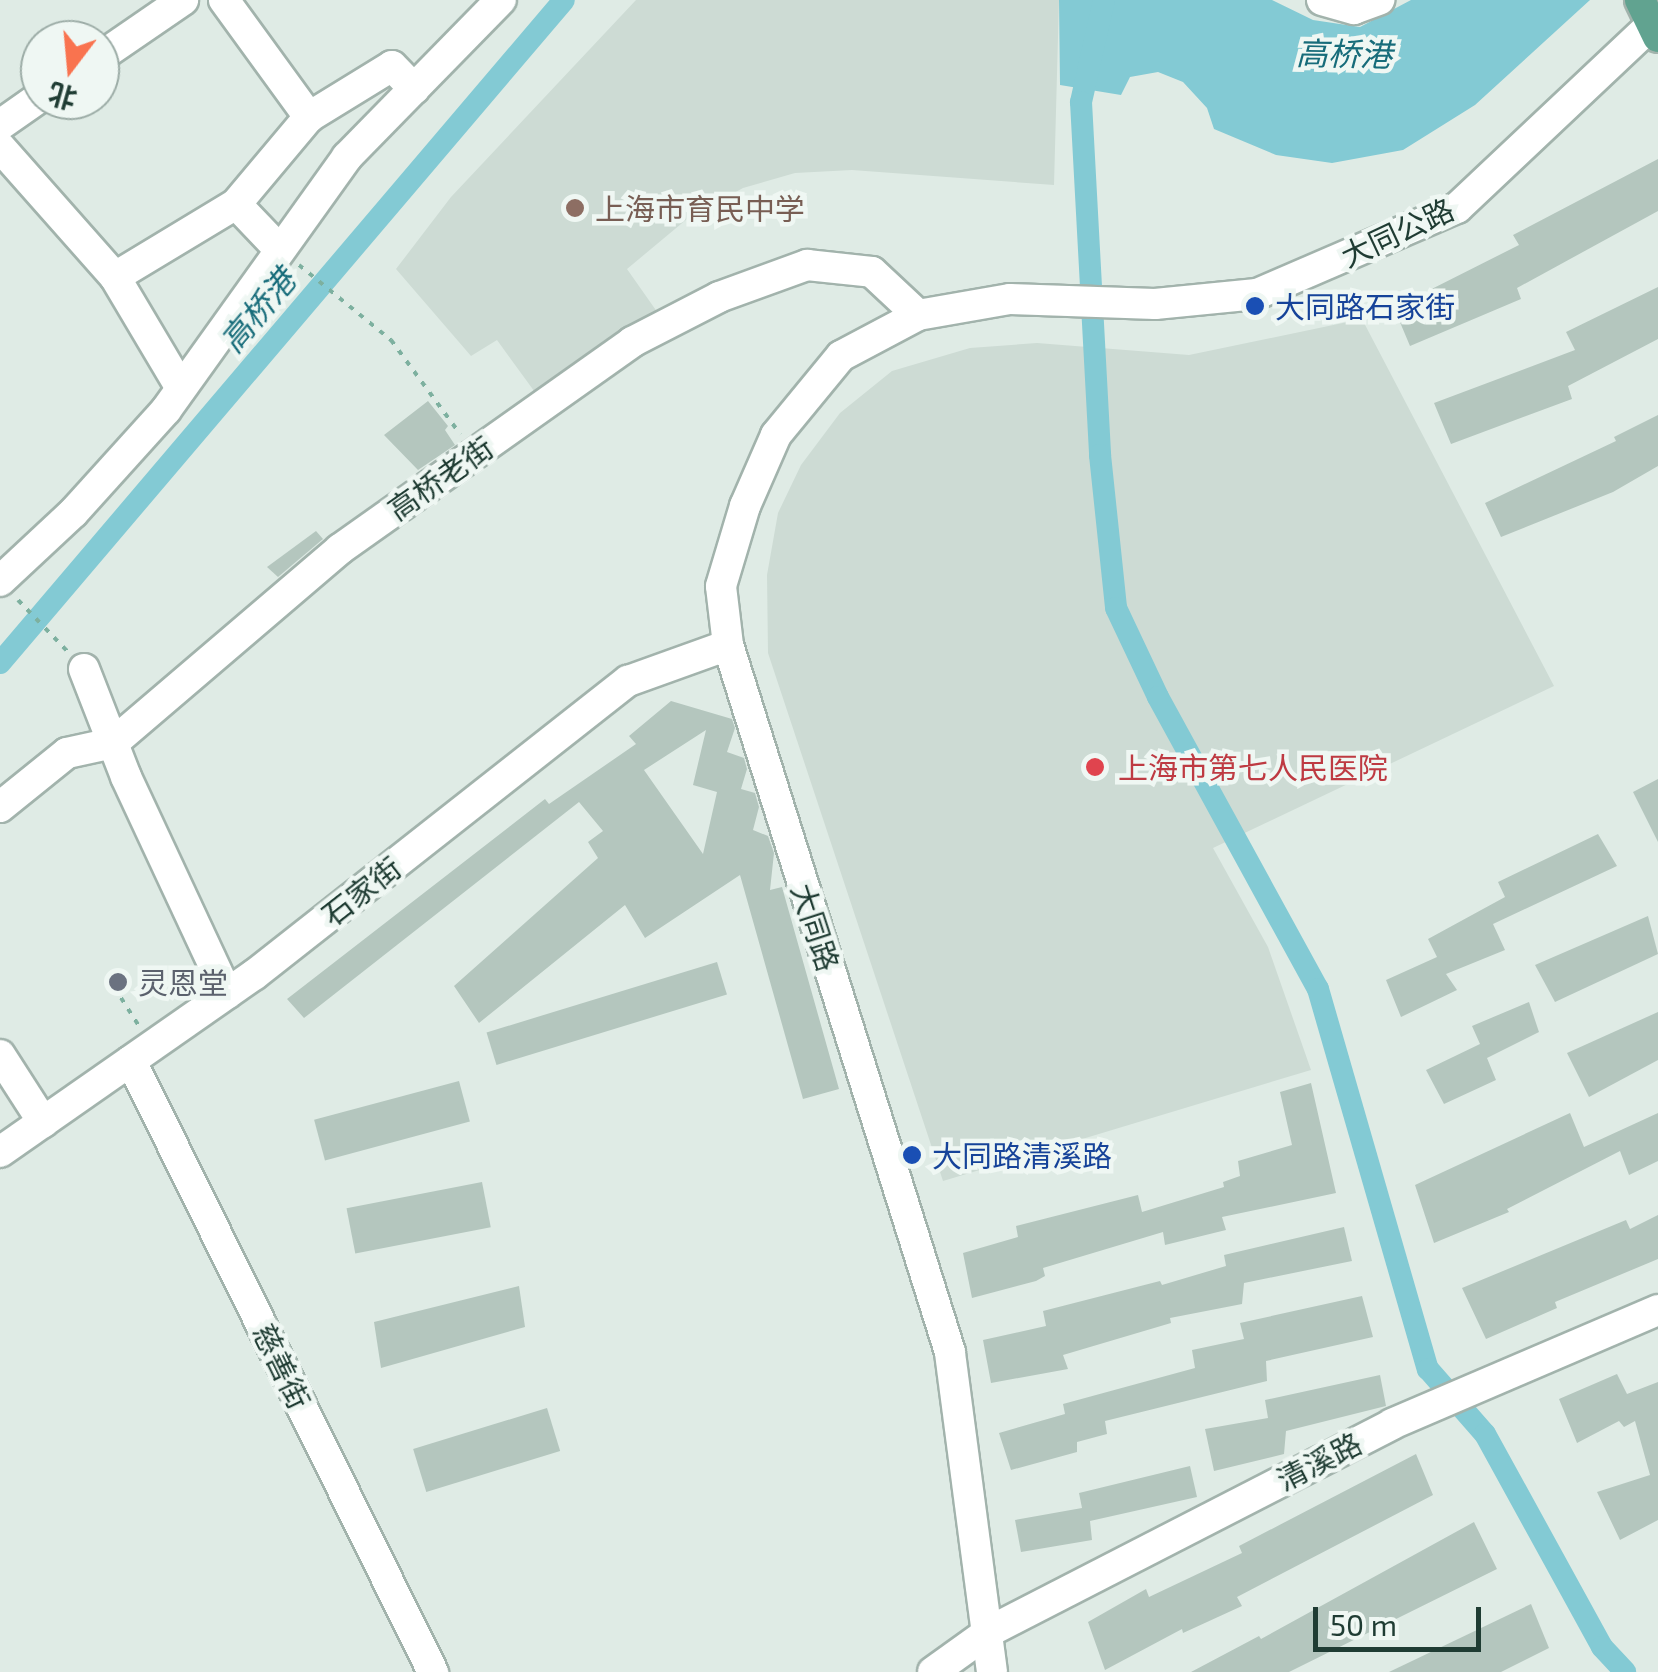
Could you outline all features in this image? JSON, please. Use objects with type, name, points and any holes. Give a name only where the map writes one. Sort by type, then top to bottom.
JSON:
[{"type":"street","points":[[120,43],[184,0]]},
{"type":"street","points":[[224,0],[309,117]]},
{"type":"street","points":[[0,581],[73,513],[181,388],[347,157],[501,0]]},
{"type":"street","points":[[1322,0],[1354,9],[1379,0]]},
{"type":"street","name":"大同公路","points":[[1010,300],[1155,304],[1256,294],[1456,208],[1652,20]]},
{"type":"street","points":[[115,277],[236,204],[309,117],[392,66],[414,89]]},
{"type":"street","points":[[0,147],[115,277],[181,388]]},
{"type":"street","points":[[236,204],[280,249]]},
{"type":"street","name":"高桥老街","points":[[0,807],[66,753],[113,743],[340,549],[632,342],[719,297],[807,265],[872,272],[918,316]]},
{"type":"street","name":"大同路","points":[[992,1672],[990,1631],[950,1352],[728,645],[721,586],[744,506],[776,436],[841,356],[918,316],[1010,300]]},
{"type":"street","name":"石家街","points":[[0,1152],[227,994],[628,682],[728,645]]},
{"type":"street","points":[[84,670],[227,994]]},
{"type":"street","name":"慈善街","points":[[142,1054],[433,1672]]},
{"type":"street","points":[[0,1055],[44,1122]]},
{"type":"street","name":"清溪路","points":[[990,1631],[1392,1424],[1658,1310]]},
{"type":"street","points":[[933,1672],[990,1631]]},
{"type":"path","points":[[322,284],[391,340],[474,454]]},
{"type":"path","points":[[38,620],[48,631]]},
{"type":"path","points":[[107,976],[142,1054]]},
{"type":"shaded area","name":"上海市育民中学","points":[[636,0],[1059,0],[1054,185],[852,170],[795,173],[743,188],[687,219],[627,269],[660,316],[537,395],[497,340],[471,356],[396,269],[451,197]]},
{"type":"shaded area","name":"上海市第七人民医院","points":[[1362,319],[1554,686],[1213,848],[1268,947],[1311,1070],[943,1181],[768,653],[767,575],[778,513],[801,465],[840,413],[892,371],[970,348],[1037,343],[1189,355]]},
{"type":"water","points":[[1059,0],[1272,0],[1313,20],[1360,27],[1411,0],[1590,0],[1475,105],[1403,150],[1332,163],[1276,155],[1214,129],[1207,108],[1183,82],[1158,72],[1130,77],[1121,95],[1060,85]]},
{"type":"building","points":[[1658,159],[1658,211],[1517,288],[1521,299],[1410,346],[1394,308],[1519,245],[1513,235]]},
{"type":"building","points":[[1658,287],[1658,339],[1568,386],[1572,399],[1451,444],[1434,403],[1575,350],[1566,332]]},
{"type":"building","points":[[428,401],[448,426],[445,430],[455,445],[418,470],[384,435]]},
{"type":"building","points":[[1658,415],[1658,466],[1613,492],[1501,537],[1485,503],[1616,441],[1614,437]]},
{"type":"building","points":[[316,531],[323,539],[278,577],[267,567]]},
{"type":"building","points":[[671,701],[732,719],[735,728],[727,752],[744,758],[747,769],[741,789],[755,793],[759,807],[753,830],[768,836],[774,853],[770,890],[782,887],[839,1089],[803,1099],[740,875],[645,938],[625,905],[479,1023],[454,986],[598,858],[588,842],[603,831],[579,802],[304,1018],[287,999],[545,799],[549,804],[636,744],[629,736]],"holes":[[[706,730],[693,785],[717,792],[703,854],[644,770]]]},
{"type":"building","points":[[1658,779],[1658,842],[1633,792]]},
{"type":"building","points":[[1598,834],[1617,866],[1493,924],[1505,950],[1446,974],[1457,990],[1401,1017],[1386,980],[1437,957],[1428,939],[1505,897],[1498,882]]},
{"type":"building","points":[[1648,916],[1658,954],[1555,1002],[1535,965]]},
{"type":"building","points":[[717,962],[727,995],[496,1065],[487,1032]]},
{"type":"building","points":[[1529,1002],[1539,1032],[1487,1058],[1496,1080],[1444,1104],[1426,1070],[1480,1044],[1472,1026]]},
{"type":"building","points":[[1658,1012],[1658,1060],[1589,1097],[1567,1053]]},
{"type":"building","points":[[459,1081],[470,1122],[325,1160],[314,1120]]},
{"type":"building","points":[[1311,1083],[1336,1193],[1222,1217],[1226,1230],[1165,1245],[1163,1232],[1043,1268],[1045,1276],[1036,1281],[972,1298],[963,1253],[1018,1237],[1016,1226],[1138,1195],[1142,1212],[1224,1187],[1223,1182],[1240,1176],[1238,1161],[1292,1145],[1280,1092]]},
{"type":"building","points":[[1570,1113],[1584,1147],[1658,1113],[1658,1161],[1629,1175],[1620,1151],[1507,1209],[1509,1212],[1434,1243],[1415,1185]]},
{"type":"building","points":[[482,1182],[491,1227],[355,1253],[347,1208]]},
{"type":"building","points":[[1658,1215],[1658,1259],[1555,1302],[1557,1308],[1486,1339],[1462,1288],[1626,1220],[1630,1229]]},
{"type":"building","points":[[1344,1227],[1352,1261],[1244,1283],[1242,1304],[1170,1318],[1171,1323],[1063,1355],[1068,1369],[991,1383],[983,1340],[1046,1326],[1043,1311],[1160,1281],[1162,1285],[1226,1266],[1224,1255]]},
{"type":"building","points":[[519,1286],[525,1327],[381,1368],[374,1322]]},
{"type":"building","points":[[1362,1296],[1373,1337],[1266,1361],[1267,1381],[1105,1421],[1107,1434],[1077,1442],[1077,1452],[1011,1470],[999,1433],[1065,1414],[1063,1404],[1195,1368],[1192,1350],[1244,1339],[1240,1323]]},
{"type":"building","points":[[1617,1374],[1627,1394],[1658,1382],[1658,1520],[1620,1540],[1597,1492],[1650,1475],[1635,1421],[1624,1427],[1619,1421],[1577,1443],[1559,1399]]},
{"type":"building","points":[[1380,1375],[1386,1406],[1286,1431],[1284,1454],[1214,1471],[1205,1429],[1268,1418],[1265,1400]]},
{"type":"building","points":[[547,1408],[560,1451],[426,1492],[413,1449]]},
{"type":"building","points":[[1416,1454],[1433,1495],[1237,1597],[1242,1606],[1183,1633],[1182,1629],[1105,1670],[1088,1622],[1146,1589],[1149,1597],[1242,1553],[1239,1546]]},
{"type":"building","points":[[1190,1466],[1197,1497],[1090,1521],[1092,1540],[1021,1552],[1015,1520],[1082,1508],[1079,1493]]},
{"type":"building","points":[[1474,1522],[1497,1569],[1289,1672],[1191,1672],[1259,1636],[1261,1639]]},
{"type":"building","points":[[1531,1604],[1549,1648],[1501,1672],[1389,1672]]},
{"type":"waterway","name":"高桥港","points":[[0,663],[564,0]]},
{"type":"waterway","points":[[1104,0],[1081,102],[1100,455],[1116,608],[1158,697],[1318,989],[1428,1369],[1485,1434],[1602,1647],[1625,1672]]},
{"type":"place","name":"上海市育民中学","points":[[575,208]]},
{"type":"place","name":"大同路石家街","points":[[1255,306]]},
{"type":"place","name":"上海市第七人民医院","points":[[1095,767]]},
{"type":"place","name":"灵恩堂","points":[[118,982]]},
{"type":"place","name":"大同路清溪路","points":[[912,1155]]}]
